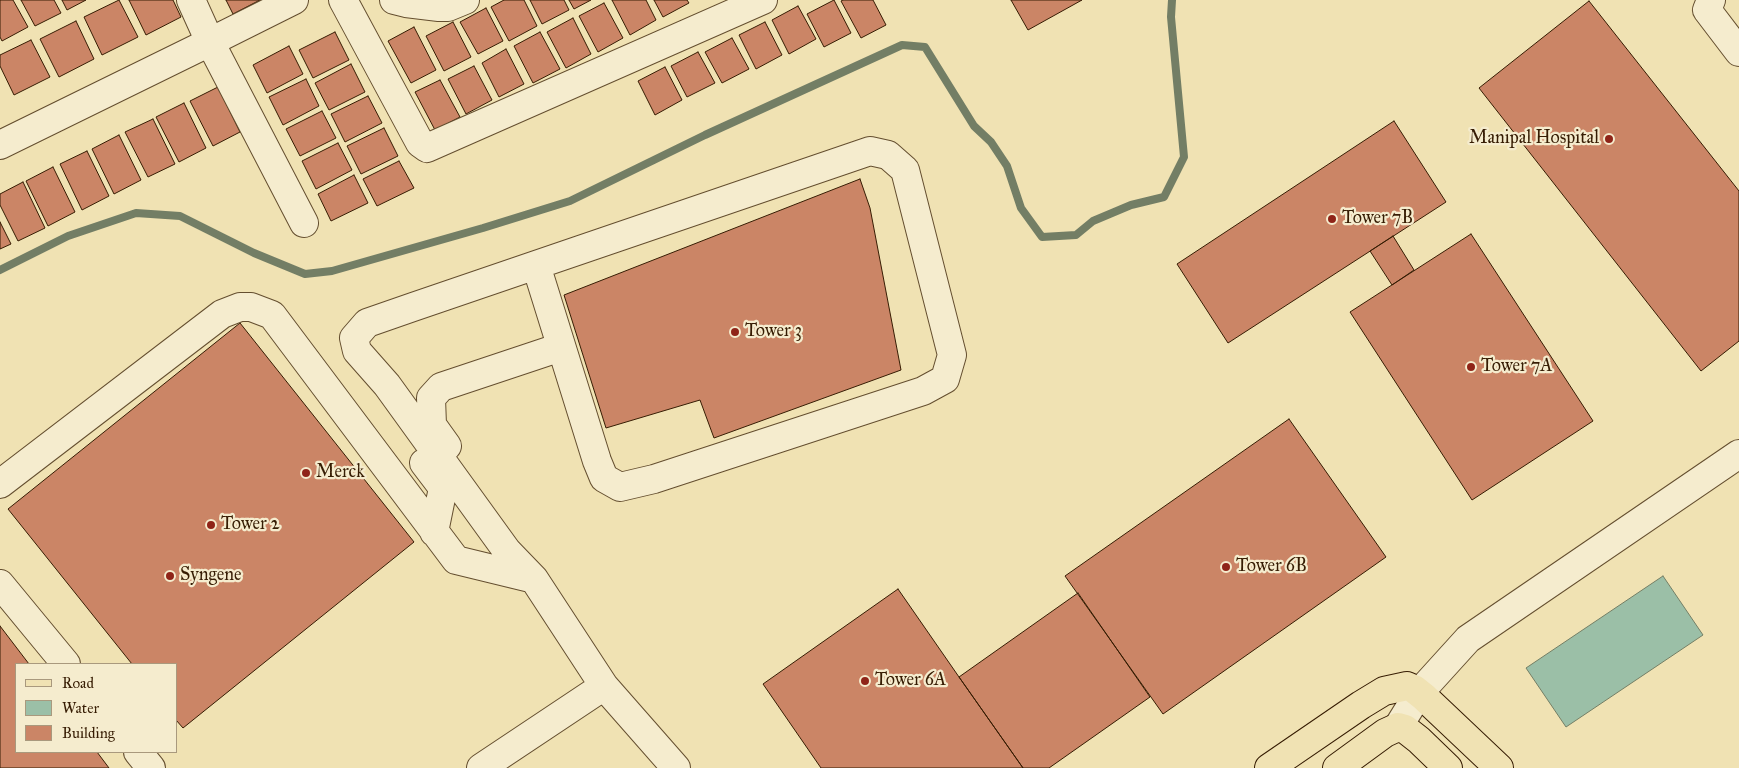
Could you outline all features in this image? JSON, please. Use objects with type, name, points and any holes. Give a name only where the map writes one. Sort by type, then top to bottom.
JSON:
[{"type":"main road","points":[[1269,768],[1384,691],[1407,686],[1419,693],[1499,768]]},
{"type":"main road","points":[[1337,768],[1398,727],[1405,729],[1419,740],[1448,768]]},
{"type":"street","points":[[191,0],[210,42],[304,224]]},
{"type":"street","points":[[0,145],[294,0]]},
{"type":"street","points":[[343,0],[420,143],[427,148],[763,0]]},
{"type":"street","points":[[394,0],[439,7],[465,0]]},
{"type":"street","points":[[1711,0],[1706,10],[1739,52]]},
{"type":"street","points":[[536,265],[604,478],[620,487],[654,479],[923,391],[945,379],[952,355],[905,170],[888,155],[870,151],[536,265],[367,323],[354,338],[357,351],[387,385],[507,552],[534,579],[604,686],[676,768]]},
{"type":"street","points":[[0,484],[222,314],[240,307],[250,307],[272,315],[456,560],[534,579]]},
{"type":"street","points":[[507,552],[507,532],[432,424],[431,398],[441,387],[561,347]]},
{"type":"street","points":[[370,394],[443,488],[434,532]]},
{"type":"street","points":[[1398,727],[1419,693],[1468,639],[1739,454]]},
{"type":"street","points":[[0,584],[65,663]]},
{"type":"street","points":[[482,768],[604,686]]},
{"type":"street","points":[[139,753],[151,768]]},
{"type":"water","points":[[1663,576],[1703,635],[1566,727],[1526,668]]},
{"type":"building","points":[[0,0],[13,0],[28,27],[2,41],[0,37]]},
{"type":"building","points":[[21,0],[54,0],[61,13],[35,26]]},
{"type":"building","points":[[62,0],[86,0],[67,10]]},
{"type":"building","points":[[119,0],[138,37],[102,55],[84,17]]},
{"type":"building","points":[[129,0],[173,0],[181,17],[146,35]]},
{"type":"building","points":[[226,0],[260,0],[233,14]]},
{"type":"building","points":[[504,0],[524,0],[537,26],[509,41],[491,7]]},
{"type":"building","points":[[530,0],[564,0],[569,10],[542,24]]},
{"type":"building","points":[[569,0],[591,0],[574,9]]},
{"type":"building","points":[[612,0],[646,0],[656,20],[630,35]]},
{"type":"building","points":[[654,0],[687,0],[689,3],[663,17]]},
{"type":"building","points":[[834,0],[851,33],[824,47],[807,14]]},
{"type":"building","points":[[873,0],[886,25],[861,38],[841,1]]},
{"type":"building","points":[[1011,0],[1082,0],[1028,30]]},
{"type":"building","name":"Manipal Hospital","points":[[1589,1],[1739,191],[1739,341],[1701,371],[1479,88]]},
{"type":"building","points":[[604,3],[623,38],[598,52],[579,16]]},
{"type":"building","points":[[798,6],[816,39],[789,54],[772,20]]},
{"type":"building","points":[[486,8],[503,41],[478,54],[460,22]]},
{"type":"building","points":[[573,18],[591,54],[566,68],[547,32]]},
{"type":"building","points":[[76,21],[94,59],[59,77],[40,39]]},
{"type":"building","points":[[453,22],[471,57],[444,71],[426,36]]},
{"type":"building","points":[[765,22],[782,55],[756,69],[739,35]]},
{"type":"building","points":[[414,27],[436,70],[411,83],[388,41]]},
{"type":"building","points":[[335,32],[349,60],[313,78],[299,50]]},
{"type":"building","points":[[540,32],[560,69],[533,83],[514,46]]},
{"type":"building","points":[[732,38],[749,69],[722,83],[705,52]]},
{"type":"building","points":[[31,40],[50,77],[14,95],[0,66],[0,55]]},
{"type":"building","points":[[289,46],[303,74],[267,93],[253,65]]},
{"type":"building","points":[[506,49],[524,84],[499,97],[482,63]]},
{"type":"building","points":[[698,52],[715,83],[687,97],[671,66]]},
{"type":"building","points":[[351,64],[365,92],[329,110],[315,83]]},
{"type":"building","points":[[474,66],[492,100],[466,114],[448,79]]},
{"type":"building","points":[[665,67],[682,100],[655,115],[638,81]]},
{"type":"building","points":[[306,79],[319,106],[283,125],[269,97]]},
{"type":"building","points":[[440,80],[460,117],[435,130],[415,92]]},
{"type":"building","points":[[218,87],[240,132],[213,146],[190,101]]},
{"type":"building","points":[[368,96],[382,123],[345,142],[331,114]]},
{"type":"building","points":[[184,103],[206,148],[179,162],[156,117]]},
{"type":"building","points":[[322,111],[336,138],[300,156],[286,129]]},
{"type":"building","points":[[153,119],[175,164],[148,177],[125,132]]},
{"type":"building","name":"Tower 7B","points":[[1394,121],[1446,202],[1228,343],[1177,264]]},
{"type":"building","points":[[384,128],[398,156],[361,174],[347,146]]},
{"type":"building","points":[[119,135],[141,180],[114,194],[92,149]]},
{"type":"building","points":[[338,143],[352,170],[316,189],[302,161]]},
{"type":"building","points":[[87,151],[109,196],[82,210],[60,164]]},
{"type":"building","points":[[399,161],[414,188],[377,206],[363,179]]},
{"type":"building","points":[[53,167],[75,212],[48,226],[26,181]]},
{"type":"building","points":[[354,175],[368,203],[331,221],[318,194]]},
{"type":"building","name":"Tower 3","points":[[860,179],[870,208],[901,370],[714,438],[700,400],[606,428],[564,295]]},
{"type":"building","points":[[23,182],[45,228],[18,241],[0,205],[0,194]]},
{"type":"building","points":[[0,222],[11,244],[0,249]]},
{"type":"building","name":"Tower 7A","points":[[1471,234],[1593,421],[1472,500],[1350,312]]},
{"type":"building","points":[[1393,236],[1414,270],[1392,285],[1370,251]]},
{"type":"building","name":"Tower 2","points":[[240,323],[414,542],[183,728],[178,722],[178,663],[131,663],[8,509]]},
{"type":"building","name":"Tower 6B","points":[[1289,419],[1386,557],[1163,714],[1065,576]]},
{"type":"building","name":"Tower 6A","points":[[898,589],[1023,768],[821,768],[763,684]]},
{"type":"building","points":[[1078,593],[1150,697],[1049,768],[1023,768],[959,677]]},
{"type":"building","points":[[0,626],[28,663],[15,663],[15,753],[98,753],[109,768],[0,768]]},
{"type":"waterway","points":[[0,270],[68,236],[136,213],[180,216],[254,253],[305,274],[332,271],[570,201],[705,135],[902,45],[925,47],[974,126],[991,142],[1007,166],[1021,208],[1042,237],[1076,235],[1093,221],[1131,205],[1164,197],[1184,157],[1171,17],[1172,0]]},
{"type":"place","name":"Manipal Hospital","points":[[1609,139]]},
{"type":"place","name":"Tower 7B","points":[[1332,219]]},
{"type":"place","name":"Tower 3","points":[[735,332]]},
{"type":"place","name":"Tower 7A","points":[[1471,367]]},
{"type":"place","name":"Merck","points":[[306,473]]},
{"type":"place","name":"Tower 2","points":[[211,525]]},
{"type":"place","name":"Tower 6B","points":[[1226,567]]},
{"type":"place","name":"Syngene","points":[[170,576]]},
{"type":"place","name":"Tower 6A","points":[[865,681]]}]
